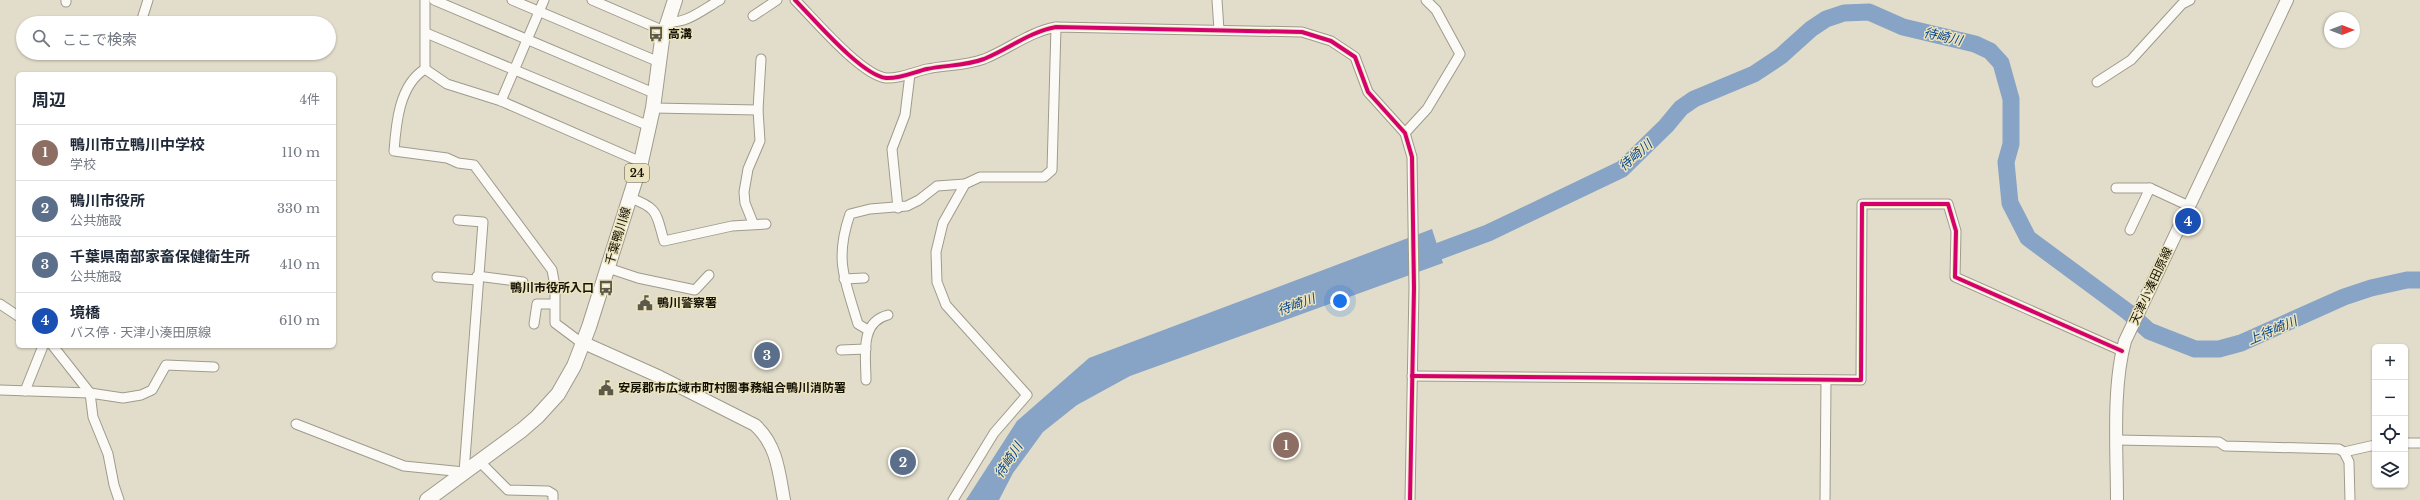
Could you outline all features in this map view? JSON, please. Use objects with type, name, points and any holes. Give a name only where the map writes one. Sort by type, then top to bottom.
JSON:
[{"type":"main road","name":"千葉鴨川線","points":[[427,500],[522,430],[551,402],[564,385],[584,343],[641,162],[656,94],[659,62],[666,26],[674,0]]},
{"type":"main road","name":"天津小湊田原線","points":[[2116,500],[2117,440],[2122,351],[2142,304],[2287,0]]},
{"type":"main road","points":[[584,343],[660,377],[755,425],[765,436],[776,456],[784,500]]},
{"type":"street","points":[[143,16],[148,0]]},
{"type":"street","points":[[425,0],[425,69]]},
{"type":"street","points":[[434,0],[656,94]]},
{"type":"street","points":[[512,0],[659,62]]},
{"type":"street","points":[[501,101],[544,0]]},
{"type":"street","points":[[592,0],[666,26],[686,19],[720,0]]},
{"type":"street","points":[[753,16],[777,0]]},
{"type":"street","points":[[795,0],[842,48],[877,76],[893,78],[928,68],[956,66],[984,58],[1041,30],[1056,27],[1302,32],[1331,41],[1355,57],[1368,92],[1405,133],[1412,157],[1414,288],[1410,500]]},
{"type":"street","points":[[1217,0],[1219,30]]},
{"type":"street","points":[[1405,133],[1427,109],[1460,54],[1436,10],[1426,0]]},
{"type":"street","points":[[2097,82],[2131,60],[2182,4],[2187,1]]},
{"type":"street","points":[[868,330],[858,324],[840,262],[845,227],[850,214],[870,209],[898,208],[913,204],[936,186],[966,184],[980,177],[1044,177],[1052,170],[1056,27]]},
{"type":"street","points":[[426,33],[650,126]]},
{"type":"street","points":[[753,223],[745,203],[744,192],[748,169],[760,141],[758,110],[761,59]]},
{"type":"street","points":[[425,69],[446,84],[501,101],[641,162]]},
{"type":"street","points":[[425,69],[417,75],[402,99],[398,113],[394,151],[447,158],[474,166],[552,270],[555,286],[555,323],[584,343]]},
{"type":"street","points":[[898,208],[892,149],[905,114],[910,74]]},
{"type":"street","points":[[653,108],[758,110]]},
{"type":"street","points":[[953,500],[994,433],[1028,395],[956,318],[940,294],[936,266],[938,240],[943,223],[966,184]]},
{"type":"street","points":[[2116,188],[2150,188],[2189,206]]},
{"type":"street","points":[[2130,230],[2150,188]]},
{"type":"street","points":[[630,198],[647,204],[654,210],[664,241],[753,223],[766,224]]},
{"type":"street","points":[[1412,376],[1826,381],[1861,380],[1862,204],[1948,204],[1956,231],[1955,278],[2122,351]]},
{"type":"street","points":[[296,424],[404,466],[464,472],[477,278],[483,222],[458,220]]},
{"type":"street","points":[[608,268],[638,278],[695,290],[709,275]]},
{"type":"street","points":[[437,277],[477,278],[523,282]]},
{"type":"street","points":[[844,279],[864,278]]},
{"type":"street","points":[[0,304],[16,315]]},
{"type":"street","points":[[534,324],[537,304],[554,304]]},
{"type":"street","points":[[866,380],[866,349],[868,330],[879,318],[888,316]]},
{"type":"street","points":[[25,391],[42,348]]},
{"type":"street","points":[[55,348],[90,393],[93,417],[108,454],[114,485],[119,500]]},
{"type":"street","points":[[841,350],[866,349]]},
{"type":"street","points":[[0,390],[90,393],[123,398],[141,395],[152,390],[166,365],[214,367]]},
{"type":"street","points":[[1825,500],[1826,381]]},
{"type":"street","points":[[2117,440],[2218,442],[2225,446],[2339,449],[2344,452],[2349,462],[2350,500]]},
{"type":"street","points":[[2408,443],[2420,443]]},
{"type":"street","points":[[2344,452],[2372,446]]},
{"type":"street","points":[[479,461],[508,490],[548,491],[553,494],[553,500]]},
{"type":"water","points":[[1432,229],[1443,263],[1130,376],[1077,405],[1043,432],[1013,473],[999,500],[966,500],[1017,421],[1089,358]]},
{"type":"waterway","name":"待崎川","points":[[1418,259],[1488,233],[1622,169],[1666,126],[1681,108],[1694,99],[1754,74],[1781,56],[1811,29],[1826,19],[1844,13],[1869,12],[1903,27],[1975,44],[1990,51],[2001,63],[2011,99],[2011,144],[2006,162],[2010,203],[2028,238],[2128,312],[2149,331],[2195,349],[2219,349],[2241,343],[2344,297],[2371,288],[2407,280],[2420,280]]},
{"type":"cycle path","points":[[795,0],[851,57],[876,75],[886,78],[984,59],[1028,37],[1046,29],[1056,27],[1302,32],[1331,41],[1355,57],[1368,92],[1405,133],[1412,157],[1414,288],[1410,500]]},
{"type":"cycle path","points":[[1412,376],[1861,380],[1862,204],[1948,204],[1956,231],[1955,277],[2122,351]]},
{"type":"place","name":"高溝","points":[[656,34]]},
{"type":"place","name":"境橋","points":[[2188,221]]},
{"type":"place","name":"鴨川市役所入口","points":[[606,288]]},
{"type":"place","name":"鴨川警察署","points":[[645,303]]},
{"type":"place","name":"千葉県南部家畜保健衛生所","points":[[767,355]]},
{"type":"place","name":"安房郡市広域市町村圏事務組合鴨川消防署","points":[[606,388]]},
{"type":"place","name":"鴨川市立鴨川中学校","points":[[1286,445]]},
{"type":"place","name":"鴨川市役所","points":[[903,462]]},
{"type":"water label","name":"上待崎川","points":[[2272,330]]}]
